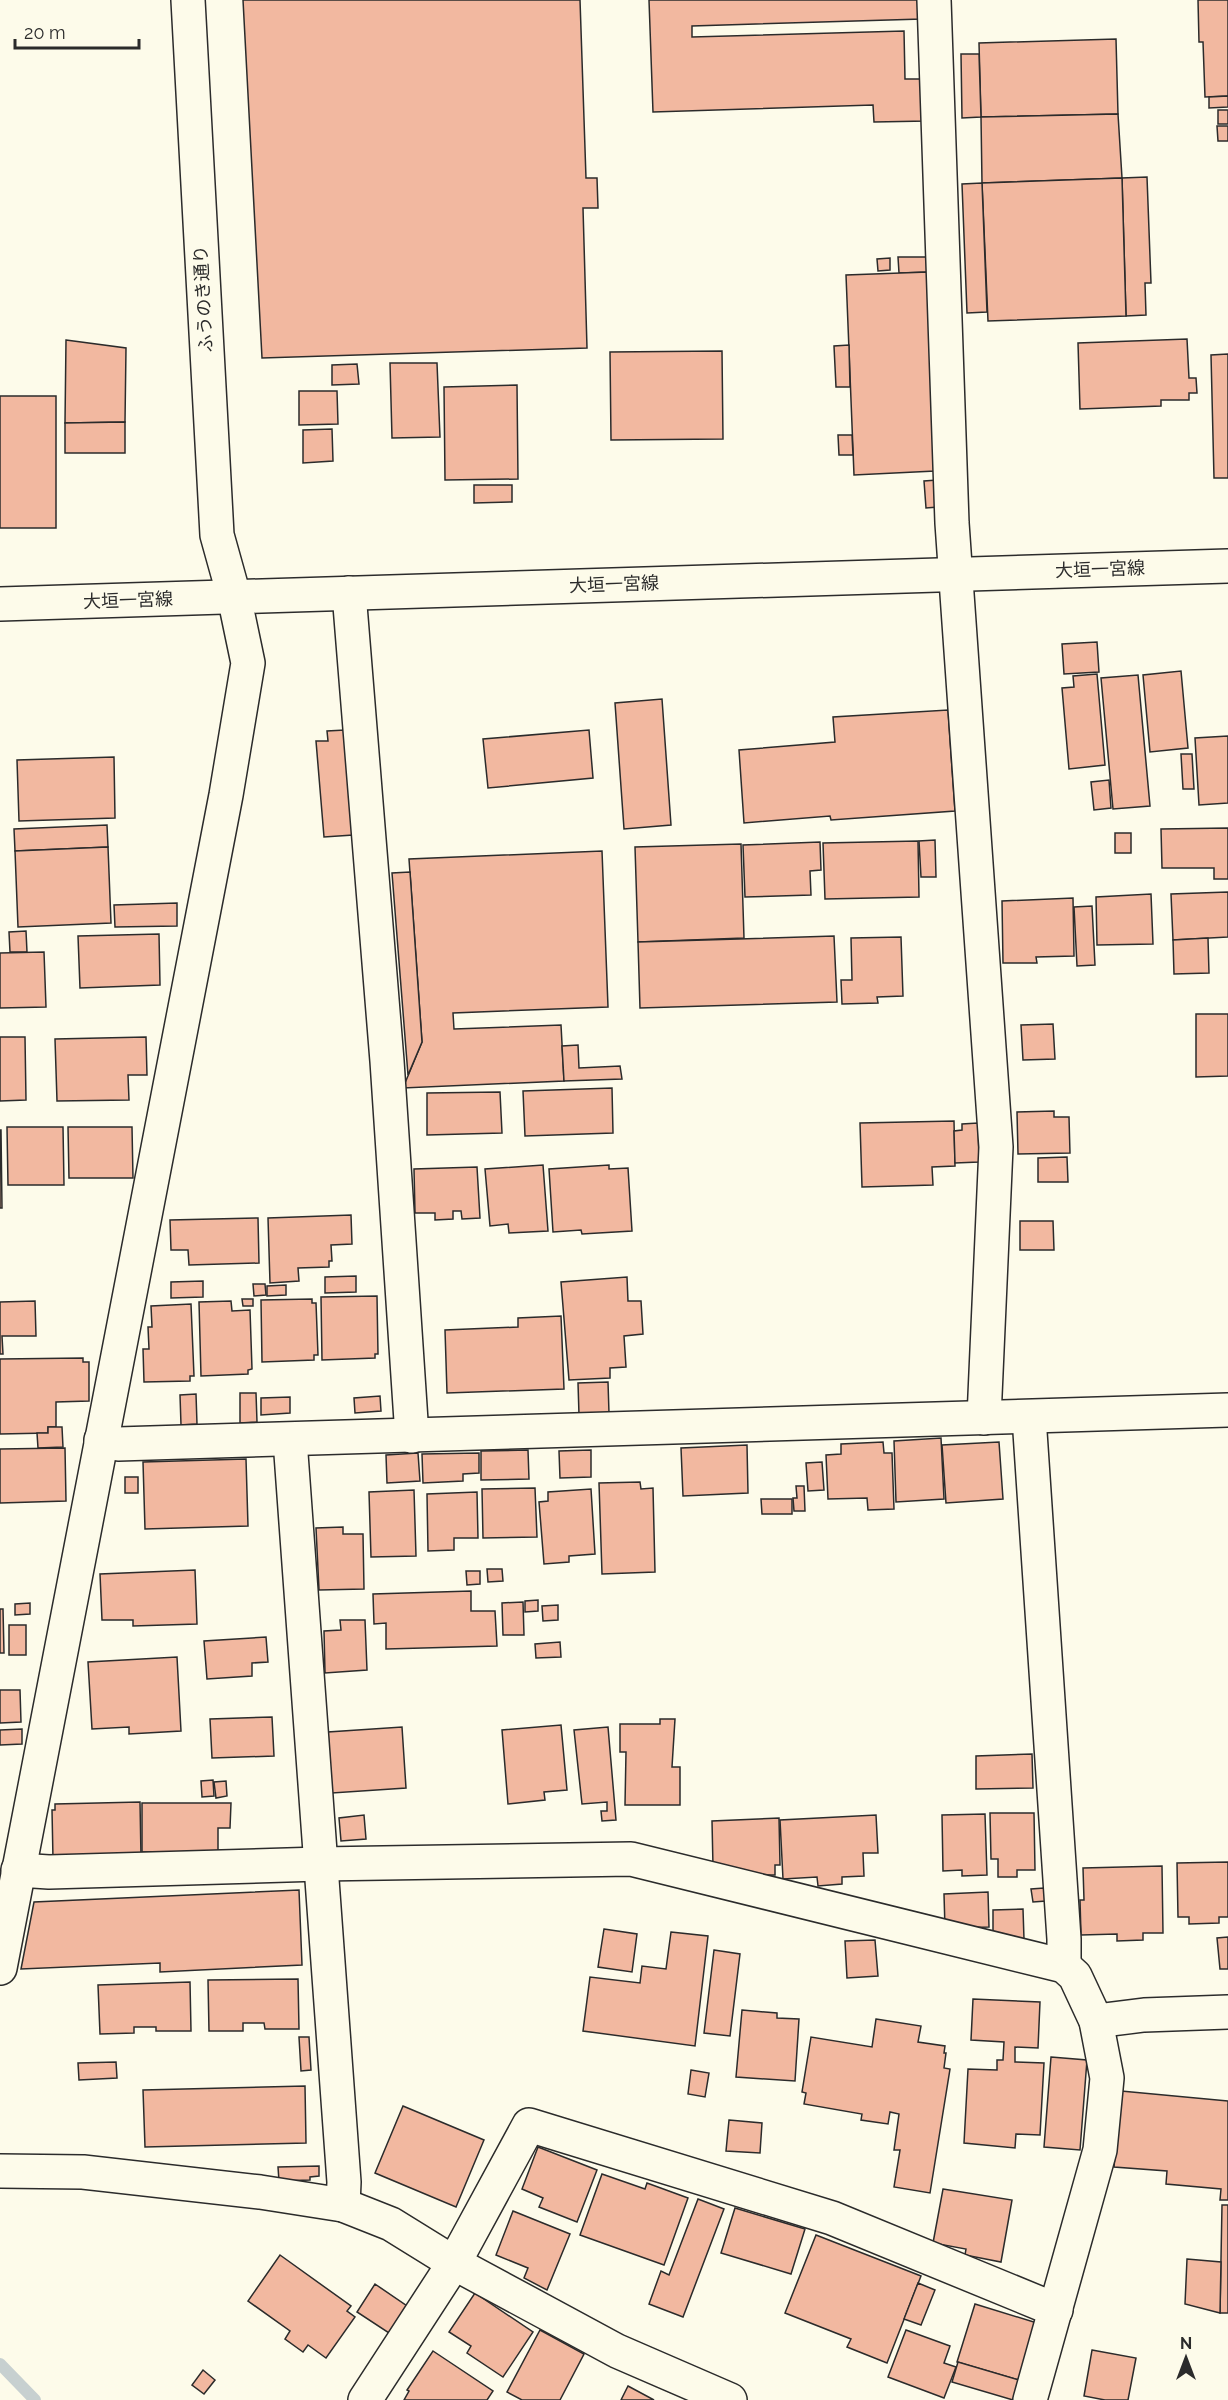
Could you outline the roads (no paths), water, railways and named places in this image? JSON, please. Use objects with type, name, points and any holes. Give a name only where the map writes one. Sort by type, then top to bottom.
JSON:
[{"type":"street","name":"ふうのき通り","points":[[0,1968],[224,806],[248,663],[234,596],[217,535],[188,0]]},
{"type":"street","points":[[934,0],[956,573],[996,1147],[984,1418]]},
{"type":"street","name":"大垣一宮線","points":[[0,604],[1228,566]]},
{"type":"street","points":[[349,593],[388,1072],[412,1436]]},
{"type":"street","points":[[101,1440],[118,1444],[290,1440],[1228,1410]]},
{"type":"street","points":[[1029,1417],[1064,1966]]},
{"type":"street","points":[[290,1440],[344,2182],[343,2205]]},
{"type":"street","points":[[18,1870],[50,1872],[320,1864],[631,1859],[1064,1966],[1075,1976],[1096,2021],[1107,2078],[1100,2150],[1030,2400]]},
{"type":"street","points":[[1096,2021],[1228,2012]]},
{"type":"street","points":[[365,2400],[454,2263],[529,2126],[832,2218],[1056,2310]]},
{"type":"street","points":[[0,2171],[83,2172],[260,2192],[343,2205],[391,2224],[454,2263],[617,2351],[730,2400]]},
{"type":"waterway","points":[[0,2364],[35,2400]]}]
